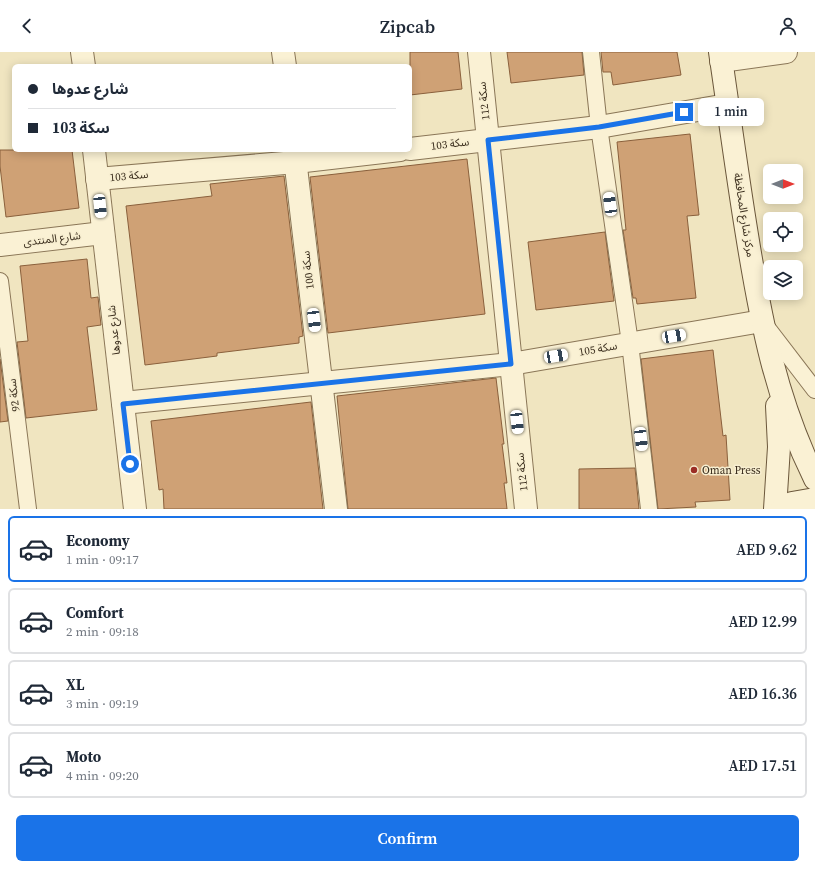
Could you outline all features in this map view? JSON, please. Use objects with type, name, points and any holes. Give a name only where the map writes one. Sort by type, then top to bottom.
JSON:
[{"type":"street","points":[[82,52],[84,64]]},
{"type":"street","points":[[283,52],[285,64]]},
{"type":"street","name":"سكة 112","points":[[479,52],[526,509]]},
{"type":"street","points":[[720,56],[786,52]]},
{"type":"street","name":"مركز شارع المحافظة","points":[[720,56],[762,321],[775,376],[795,435],[815,479]]},
{"type":"street","name":"سكة 103","points":[[412,149],[599,127],[727,105]]},
{"type":"street","name":"شارع عدوها","points":[[94,152],[135,509]]},
{"type":"street","name":"سكة 103","points":[[97,179],[295,156],[365,152]]},
{"type":"street","name":"سكة 100","points":[[295,156],[336,509]]},
{"type":"street","name":"شارع المنتدى","points":[[0,245],[103,233]]},
{"type":"street","name":"سكة 105","points":[[123,404],[511,364],[762,321]]},
{"type":"street","name":"مركز شارع المحافظة","points":[[775,376],[779,447],[775,509]]},
{"type":"street","points":[[782,509],[792,503],[815,499]]},
{"type":"lane","points":[[591,52],[599,127],[630,343],[649,509]]},
{"type":"lane","name":"سكة 92","points":[[0,281],[28,509]]},
{"type":"lane","points":[[762,321],[815,390]]},
{"type":"building","points":[[410,52],[458,52],[462,89],[412,95],[412,64],[410,64]]},
{"type":"building","points":[[507,52],[582,52],[584,75],[511,83]]},
{"type":"building","points":[[601,52],[677,52],[681,75],[613,85],[611,72],[603,72]]},
{"type":"building","points":[[690,134],[699,215],[687,216],[696,298],[637,304],[636,298],[633,298],[623,230],[626,230],[617,142]]},
{"type":"building","points":[[0,150],[12,150],[12,152],[72,152],[79,208],[6,217],[0,166]]},
{"type":"building","points":[[467,159],[485,314],[328,333],[310,177]]},
{"type":"building","points":[[284,176],[303,336],[299,337],[299,343],[217,353],[217,356],[145,365],[126,206],[212,196],[210,184]]},
{"type":"building","points":[[605,232],[614,301],[536,310],[528,242]]},
{"type":"building","points":[[87,259],[91,298],[98,297],[101,325],[87,327],[97,410],[26,418],[17,342],[28,341],[20,266]]},
{"type":"building","points":[[713,350],[723,436],[726,435],[730,500],[695,502],[696,507],[658,509],[641,359]]},
{"type":"building","points":[[0,359],[8,421],[0,422]]},
{"type":"building","points":[[496,378],[504,444],[502,444],[507,483],[504,483],[507,509],[348,509],[337,396]]},
{"type":"building","points":[[311,402],[323,509],[164,509],[163,489],[159,490],[151,421]]},
{"type":"building","points":[[635,468],[639,509],[579,509],[579,469]]},
{"type":"place","name":"Oman Press","points":[[694,470]]},
{"type":"route","points":[[130,464],[123,404],[226,392],[511,364],[488,140],[599,127],[684,112]]}]
